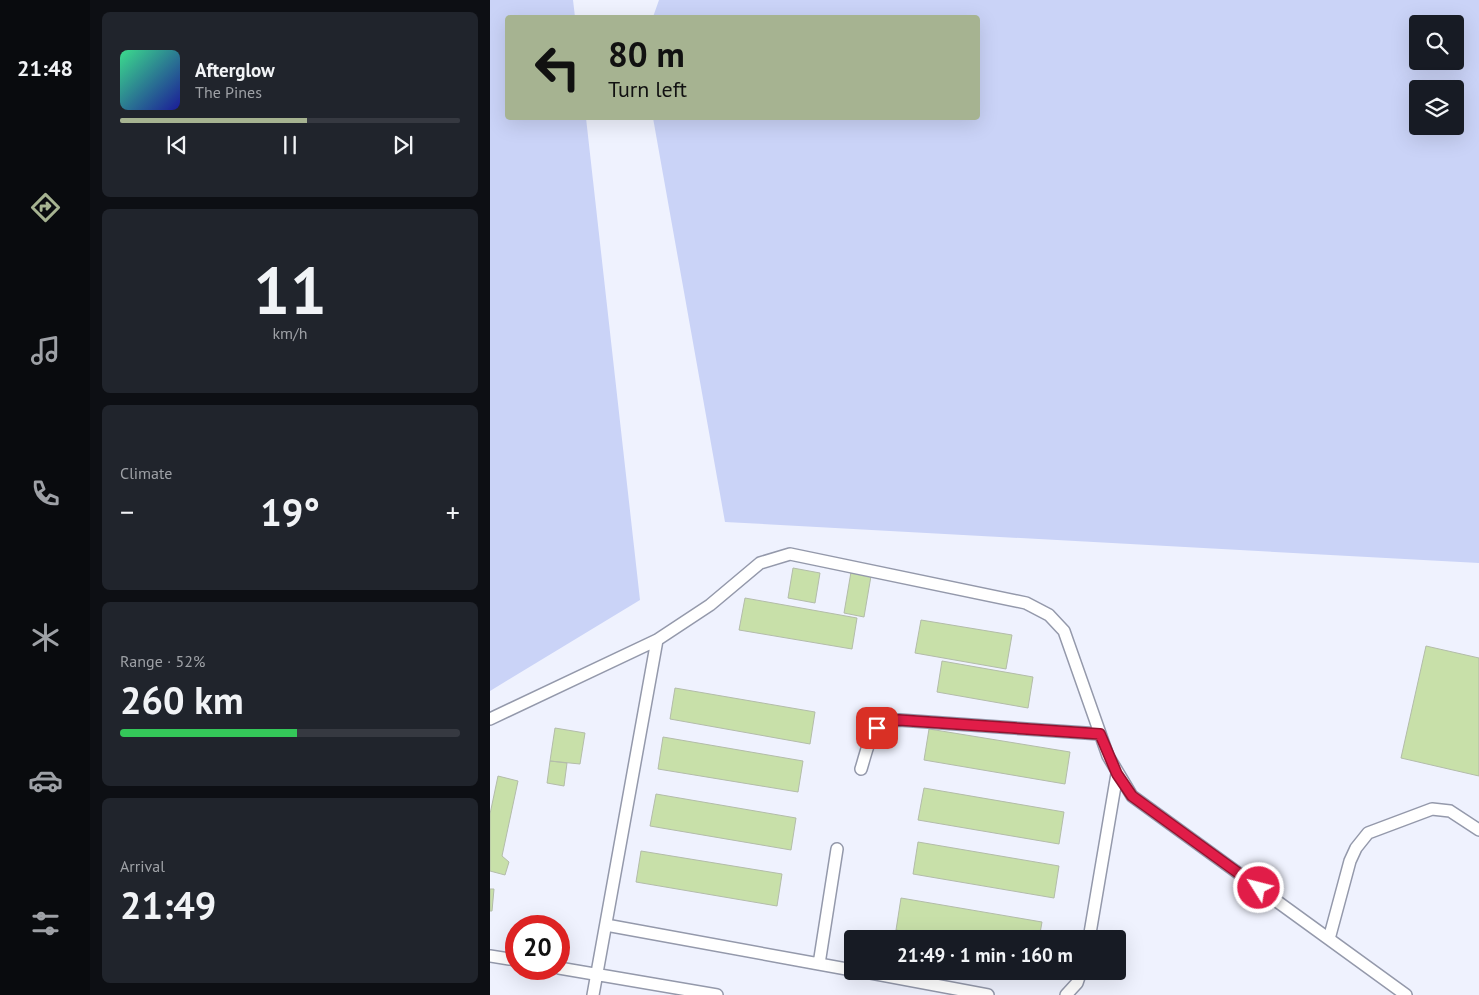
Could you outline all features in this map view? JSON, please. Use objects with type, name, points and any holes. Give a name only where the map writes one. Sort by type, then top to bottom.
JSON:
[{"type":"lane","points":[[490,719],[657,640],[710,605],[760,562],[790,554],[1026,603],[1049,615],[1064,631],[1100,734],[1117,774],[1132,796],[1406,995]]},
{"type":"lane","points":[[593,995],[657,640]]},
{"type":"lane","points":[[861,769],[872,737],[877,728],[885,722],[899,720],[1100,734]]},
{"type":"lane","points":[[1091,930],[1117,774]]},
{"type":"lane","points":[[1329,939],[1350,861],[1356,848],[1368,832],[1432,809],[1450,811],[1479,830]]},
{"type":"lane","points":[[819,964],[837,849]]},
{"type":"lane","points":[[606,925],[844,969]]},
{"type":"lane","points":[[490,956],[505,958]]},
{"type":"lane","points":[[570,970],[717,995]]},
{"type":"lane","points":[[908,980],[988,995]]},
{"type":"lane","points":[[1066,995],[1077,980]]},
{"type":"shaded area","points":[[490,0],[573,0],[575,15],[505,15],[505,120],[586,120],[640,600],[490,691]]},
{"type":"shaded area","points":[[659,0],[1479,0],[1479,563],[725,522],[653,120],[980,120],[980,15],[654,15]]},
{"type":"building","points":[[793,568],[820,573],[815,603],[788,598]]},
{"type":"building","points":[[851,572],[871,576],[864,617],[844,613]]},
{"type":"building","points":[[745,598],[857,618],[852,649],[739,630]]},
{"type":"building","points":[[921,620],[1012,635],[1006,669],[915,653]]},
{"type":"building","points":[[1426,646],[1479,658],[1479,776],[1401,758]]},
{"type":"building","points":[[942,661],[1033,677],[1028,708],[937,692]]},
{"type":"building","points":[[675,688],[815,712],[810,744],[670,719]]},
{"type":"building","points":[[555,728],[585,733],[580,764],[550,761]]},
{"type":"building","points":[[929,729],[1070,752],[1065,784],[924,760]]},
{"type":"building","points":[[663,737],[803,761],[798,792],[658,769]]},
{"type":"building","points":[[550,761],[567,763],[564,786],[547,783]]},
{"type":"building","points":[[498,776],[518,781],[502,856],[509,862],[505,875],[490,871],[490,814]]},
{"type":"building","points":[[924,788],[1064,812],[1059,844],[918,820]]},
{"type":"building","points":[[656,794],[796,818],[791,850],[650,826]]},
{"type":"building","points":[[918,842],[1059,866],[1054,898],[913,874]]},
{"type":"building","points":[[641,851],[782,874],[777,906],[636,882]]},
{"type":"building","points":[[490,889],[494,889],[492,911],[490,911]]},
{"type":"building","points":[[901,898],[1042,922],[1041,930],[896,930]]},
{"type":"route","points":[[877,728],[885,722],[899,720],[1100,734],[1117,774],[1132,796],[1259,888]]}]
